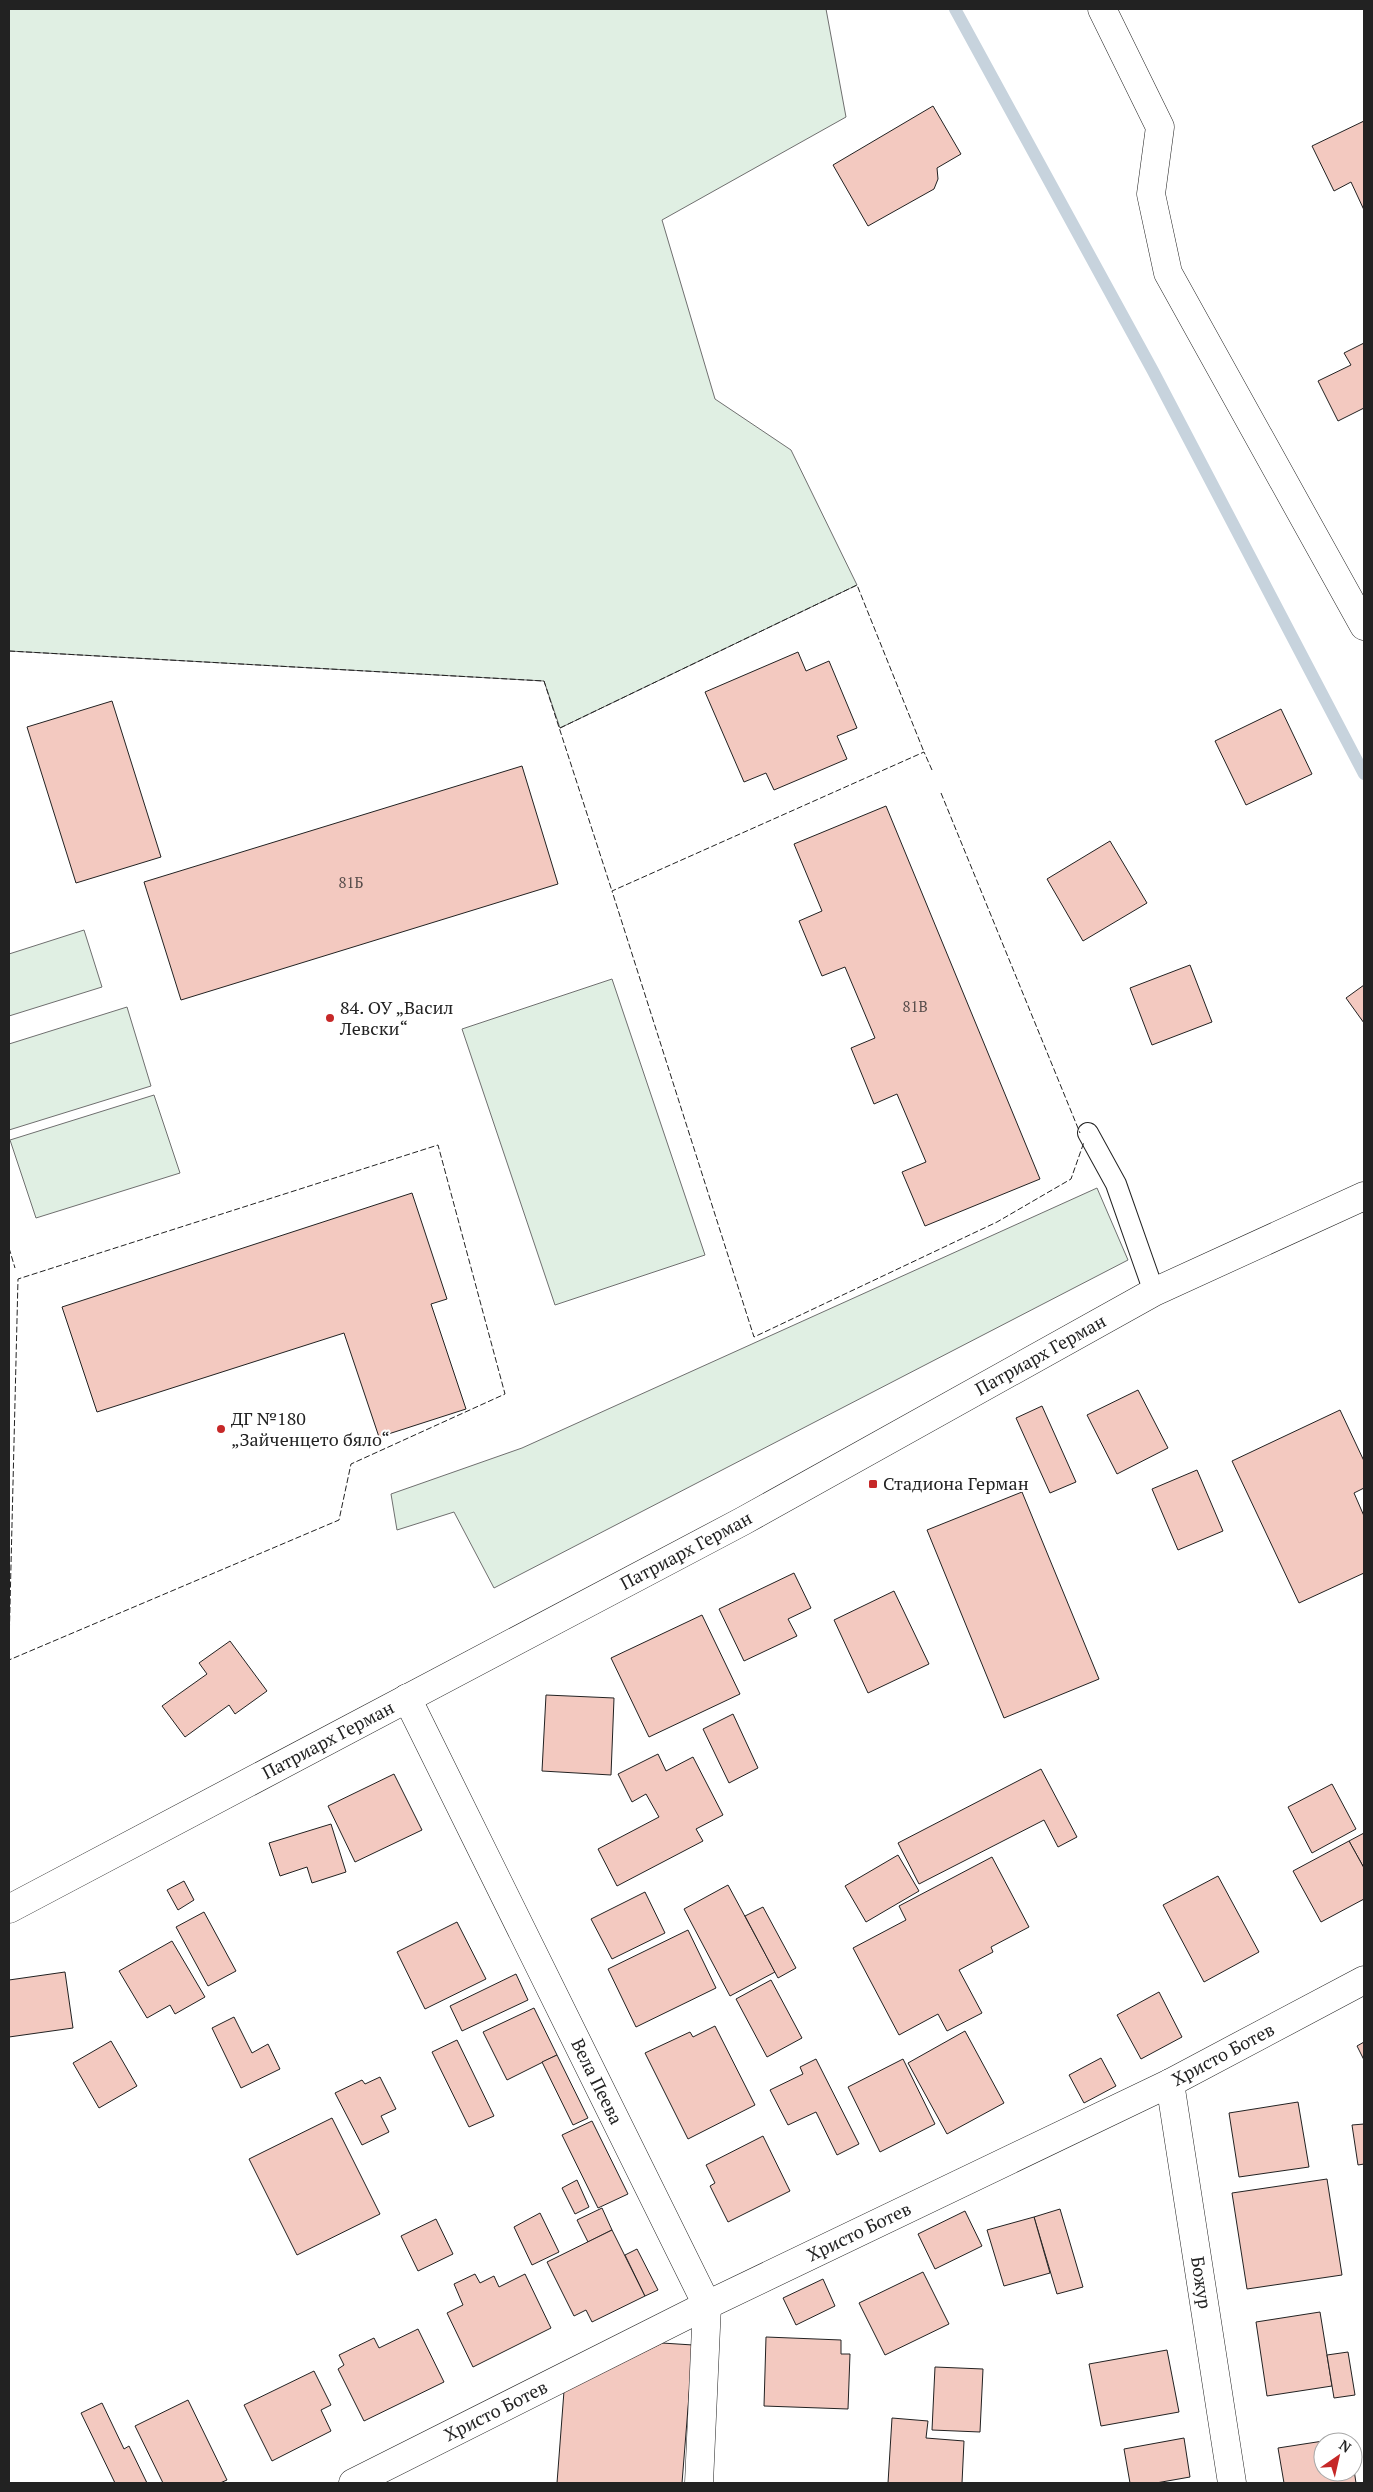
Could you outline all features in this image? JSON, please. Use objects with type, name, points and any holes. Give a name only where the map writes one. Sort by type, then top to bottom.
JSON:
[{"type":"street","points":[[1102,9],[1160,127],[1151,194],[1168,273],[1364,626]]},
{"type":"street","name":"Патриарх Герман","points":[[9,1910],[743,1521],[1154,1292],[1364,1196]]},
{"type":"street","name":"Вела Пеева","points":[[407,1698],[706,2305],[699,2483]]},
{"type":"street","name":"Христо Ботев","points":[[353,2483],[706,2305],[1170,2083],[1364,1980]]},
{"type":"street","name":"Божур","points":[[1170,2083],[1232,2483]]},
{"type":"lane","points":[[1088,1133],[1116,1184],[1154,1292]]},
{"type":"green space","points":[[9,9],[826,9],[846,117],[662,220],[715,399],[791,450],[857,585],[560,728],[544,681],[9,651]]},
{"type":"green space","points":[[84,930],[102,987],[9,1016],[9,954]]},
{"type":"green space","points":[[612,979],[705,1255],[555,1305],[462,1029]]},
{"type":"green space","points":[[127,1007],[151,1086],[9,1130],[9,1044]]},
{"type":"green space","points":[[154,1095],[180,1173],[36,1218],[10,1140]]},
{"type":"green space","points":[[1097,1188],[1128,1260],[494,1588],[454,1512],[397,1530],[391,1494],[522,1448]]},
{"type":"building","points":[[933,106],[961,154],[937,168],[938,179],[934,189],[868,226],[833,165]]},
{"type":"building","points":[[1364,121],[1364,210],[1351,182],[1334,191],[1312,146]]},
{"type":"building","points":[[1364,343],[1364,408],[1338,421],[1318,381],[1351,365],[1344,353]]},
{"type":"building","points":[[798,652],[806,671],[829,661],[857,728],[837,736],[847,759],[774,790],[766,773],[744,782],[705,692]]},
{"type":"building","points":[[112,701],[161,857],[76,883],[27,727]]},
{"type":"building","points":[[1281,709],[1312,774],[1246,805],[1215,741]]},
{"type":"building","points":[[522,766],[558,884],[181,1000],[144,882]]},
{"type":"building","points":[[886,806],[1040,1179],[925,1226],[902,1172],[926,1162],[897,1094],[874,1104],[851,1048],[875,1038],[845,967],[822,976],[799,921],[822,911],[794,844]]},
{"type":"building","points":[[1110,841],[1147,903],[1083,941],[1047,879]]},
{"type":"building","points":[[1190,965],[1212,1022],[1152,1045],[1130,988]]},
{"type":"building","points":[[1364,985],[1364,1023],[1346,998]]},
{"type":"building","points":[[412,1193],[447,1299],[431,1304],[466,1409],[379,1437],[344,1333],[97,1412],[62,1307]]},
{"type":"building","points":[[1138,1390],[1168,1448],[1117,1474],[1087,1415]]},
{"type":"building","points":[[1042,1406],[1076,1482],[1050,1493],[1016,1418]]},
{"type":"building","points":[[1340,1410],[1364,1461],[1364,1488],[1354,1493],[1364,1516],[1364,1573],[1299,1603],[1232,1461]]},
{"type":"building","points":[[1197,1470],[1223,1531],[1178,1550],[1152,1489]]},
{"type":"building","points":[[1022,1492],[1099,1679],[1004,1718],[927,1530]]},
{"type":"building","points":[[794,1573],[811,1608],[788,1619],[797,1636],[744,1661],[719,1609]]},
{"type":"building","points":[[894,1591],[929,1664],[868,1693],[834,1620]]},
{"type":"building","points":[[702,1615],[740,1694],[649,1737],[611,1658]]},
{"type":"building","points":[[230,1641],[267,1691],[235,1714],[229,1705],[185,1737],[162,1706],[207,1674],[199,1663]]},
{"type":"building","points":[[546,1695],[614,1698],[611,1775],[542,1771]]},
{"type":"building","points":[[733,1714],[758,1768],[729,1783],[703,1729]]},
{"type":"building","points":[[658,1754],[666,1771],[693,1757],[723,1815],[696,1829],[703,1841],[617,1886],[598,1849],[659,1817],[646,1794],[632,1802],[618,1774]]},
{"type":"building","points":[[1041,1769],[1077,1837],[1058,1847],[1044,1820],[919,1884],[898,1843]]},
{"type":"building","points":[[394,1774],[422,1830],[355,1862],[328,1806]]},
{"type":"building","points":[[1332,1784],[1356,1829],[1312,1853],[1288,1807]]},
{"type":"building","points":[[331,1824],[346,1872],[312,1883],[307,1867],[280,1876],[269,1843]]},
{"type":"building","points":[[1364,1833],[1364,1868],[1349,1841]]},
{"type":"building","points":[[1349,1841],[1364,1868],[1364,1899],[1321,1922],[1293,1871]]},
{"type":"building","points":[[898,1855],[919,1891],[866,1922],[845,1886]]},
{"type":"building","points":[[992,1857],[1029,1927],[991,1947],[993,1952],[959,1970],[982,2013],[947,2031],[938,2014],[899,2035],[853,1948],[906,1920],[899,1906]]},
{"type":"building","points":[[1218,1876],[1259,1952],[1204,1982],[1163,1905]]},
{"type":"building","points":[[184,1881],[194,1900],[178,1910],[167,1890]]},
{"type":"building","points":[[728,1885],[775,1972],[730,1996],[684,1909]]},
{"type":"building","points":[[645,1892],[665,1933],[612,1959],[591,1919]]},
{"type":"building","points":[[763,1907],[796,1968],[778,1978],[745,1916]]},
{"type":"building","points":[[204,1912],[236,1971],[208,1986],[176,1927]]},
{"type":"building","points":[[457,1922],[486,1979],[425,2009],[397,1952]]},
{"type":"building","points":[[688,1930],[716,1988],[636,2027],[608,1969]]},
{"type":"building","points":[[172,1941],[205,1997],[175,2014],[170,2005],[147,2018],[119,1971]]},
{"type":"building","points":[[65,1972],[73,2028],[9,2037],[9,1980]]},
{"type":"building","points":[[516,1974],[528,2000],[462,2031],[450,2006]]},
{"type":"building","points":[[771,1980],[802,2038],[767,2057],[736,1999]]},
{"type":"building","points":[[1159,1992],[1182,2037],[1141,2059],[1117,2015]]},
{"type":"building","points":[[534,2008],[557,2055],[507,2080],[483,2032]]},
{"type":"building","points":[[234,2017],[252,2053],[268,2044],[280,2069],[241,2088],[212,2028]]},
{"type":"building","points":[[715,2026],[755,2105],[688,2139],[645,2053],[690,2032],[693,2037]]},
{"type":"building","points":[[965,2031],[1004,2103],[947,2134],[908,2063]]},
{"type":"building","points":[[457,2040],[494,2116],[469,2127],[432,2052]]},
{"type":"building","points":[[111,2041],[137,2086],[99,2108],[73,2063]]},
{"type":"building","points":[[1364,2042],[1364,2060],[1357,2046]]},
{"type":"building","points":[[557,2055],[588,2118],[573,2125],[542,2062]]},
{"type":"building","points":[[1101,2058],[1116,2086],[1084,2103],[1069,2075]]},
{"type":"building","points":[[816,2059],[859,2144],[837,2155],[816,2112],[788,2125],[770,2090],[803,2074],[800,2067]]},
{"type":"building","points":[[903,2059],[935,2124],[880,2152],[848,2087]]},
{"type":"building","points":[[380,2077],[396,2109],[381,2116],[389,2132],[362,2145],[335,2093],[362,2080],[365,2084]]},
{"type":"building","points":[[1298,2102],[1309,2167],[1239,2177],[1229,2113]]},
{"type":"building","points":[[332,2118],[380,2214],[297,2255],[249,2159]]},
{"type":"building","points":[[592,2121],[628,2194],[598,2208],[562,2135]]},
{"type":"building","points":[[1364,2124],[1364,2164],[1358,2165],[1352,2125]]},
{"type":"building","points":[[763,2136],[790,2191],[728,2222],[710,2186],[715,2183],[706,2165]]},
{"type":"building","points":[[1327,2179],[1342,2275],[1247,2289],[1232,2193]]},
{"type":"building","points":[[577,2180],[589,2207],[575,2214],[562,2188]]},
{"type":"building","points":[[602,2208],[612,2230],[588,2242],[577,2220]]},
{"type":"building","points":[[1060,2209],[1083,2287],[1057,2294],[1034,2217]]},
{"type":"building","points":[[965,2211],[982,2246],[935,2269],[918,2234]]},
{"type":"building","points":[[540,2213],[559,2252],[532,2265],[514,2227]]},
{"type":"building","points":[[1034,2217],[1050,2273],[1004,2286],[987,2230]]},
{"type":"building","points":[[436,2219],[453,2254],[418,2271],[401,2236]]},
{"type":"building","points":[[612,2230],[645,2296],[592,2322],[586,2310],[574,2316],[547,2262]]},
{"type":"building","points":[[637,2249],[658,2290],[645,2296],[625,2255]]},
{"type":"building","points":[[923,2272],[949,2324],[885,2355],[859,2303]]},
{"type":"building","points":[[475,2274],[480,2283],[494,2276],[499,2287],[525,2274],[551,2328],[473,2367],[447,2313],[463,2305],[454,2284]]},
{"type":"building","points":[[823,2279],[835,2306],[796,2325],[783,2298]]},
{"type":"building","points":[[1320,2312],[1332,2386],[1267,2396],[1256,2322]]},
{"type":"building","points":[[418,2329],[444,2382],[364,2421],[338,2369],[344,2365],[339,2355],[374,2338],[379,2348]]},
{"type":"building","points":[[766,2337],[841,2340],[841,2354],[850,2354],[848,2409],[764,2406]]},
{"type":"building","points":[[662,2343],[693,2345],[682,2483],[557,2483],[564,2391]]},
{"type":"building","points":[[1167,2350],[1179,2412],[1101,2426],[1089,2364]]},
{"type":"building","points":[[1348,2352],[1355,2395],[1334,2398],[1327,2355]]},
{"type":"building","points":[[935,2367],[983,2369],[980,2432],[932,2430]]},
{"type":"building","points":[[314,2371],[331,2405],[321,2410],[331,2431],[272,2461],[244,2405]]},
{"type":"building","points":[[188,2400],[227,2480],[220,2483],[163,2483],[135,2426]]},
{"type":"building","points":[[102,2403],[124,2449],[129,2446],[147,2483],[115,2483],[81,2413]]},
{"type":"building","points":[[892,2418],[928,2421],[926,2438],[964,2441],[962,2483],[888,2483]]},
{"type":"building","points":[[1184,2438],[1190,2477],[1156,2483],[1130,2483],[1124,2449]]},
{"type":"building","points":[[1313,2443],[1313,2482],[1356,2483],[1284,2483],[1278,2448]]},
{"type":"waterway","points":[[955,9],[1153,371],[1364,774]]},
{"type":"fence","points":[[560,728],[857,585],[924,752]]},
{"type":"fence","points":[[9,651],[544,681],[612,891]]},
{"type":"fence","points":[[932,770],[924,752],[612,891],[754,1337],[997,1222],[1071,1179],[1084,1142]]},
{"type":"fence","points":[[941,793],[1080,1133]]},
{"type":"fence","points":[[9,1647],[18,1279],[438,1145],[505,1394],[351,1464],[339,1520],[9,1660]]},
{"type":"fence","points":[[9,1248],[15,1268]]},
{"type":"place","name":"84. ОУ „Васил Левски“","points":[[330,1018]]},
{"type":"place","name":"ДГ №180 „Зайченцето бяло“","points":[[221,1429]]},
{"type":"place","name":"Стадиона Герман","points":[[873,1484]]}]
